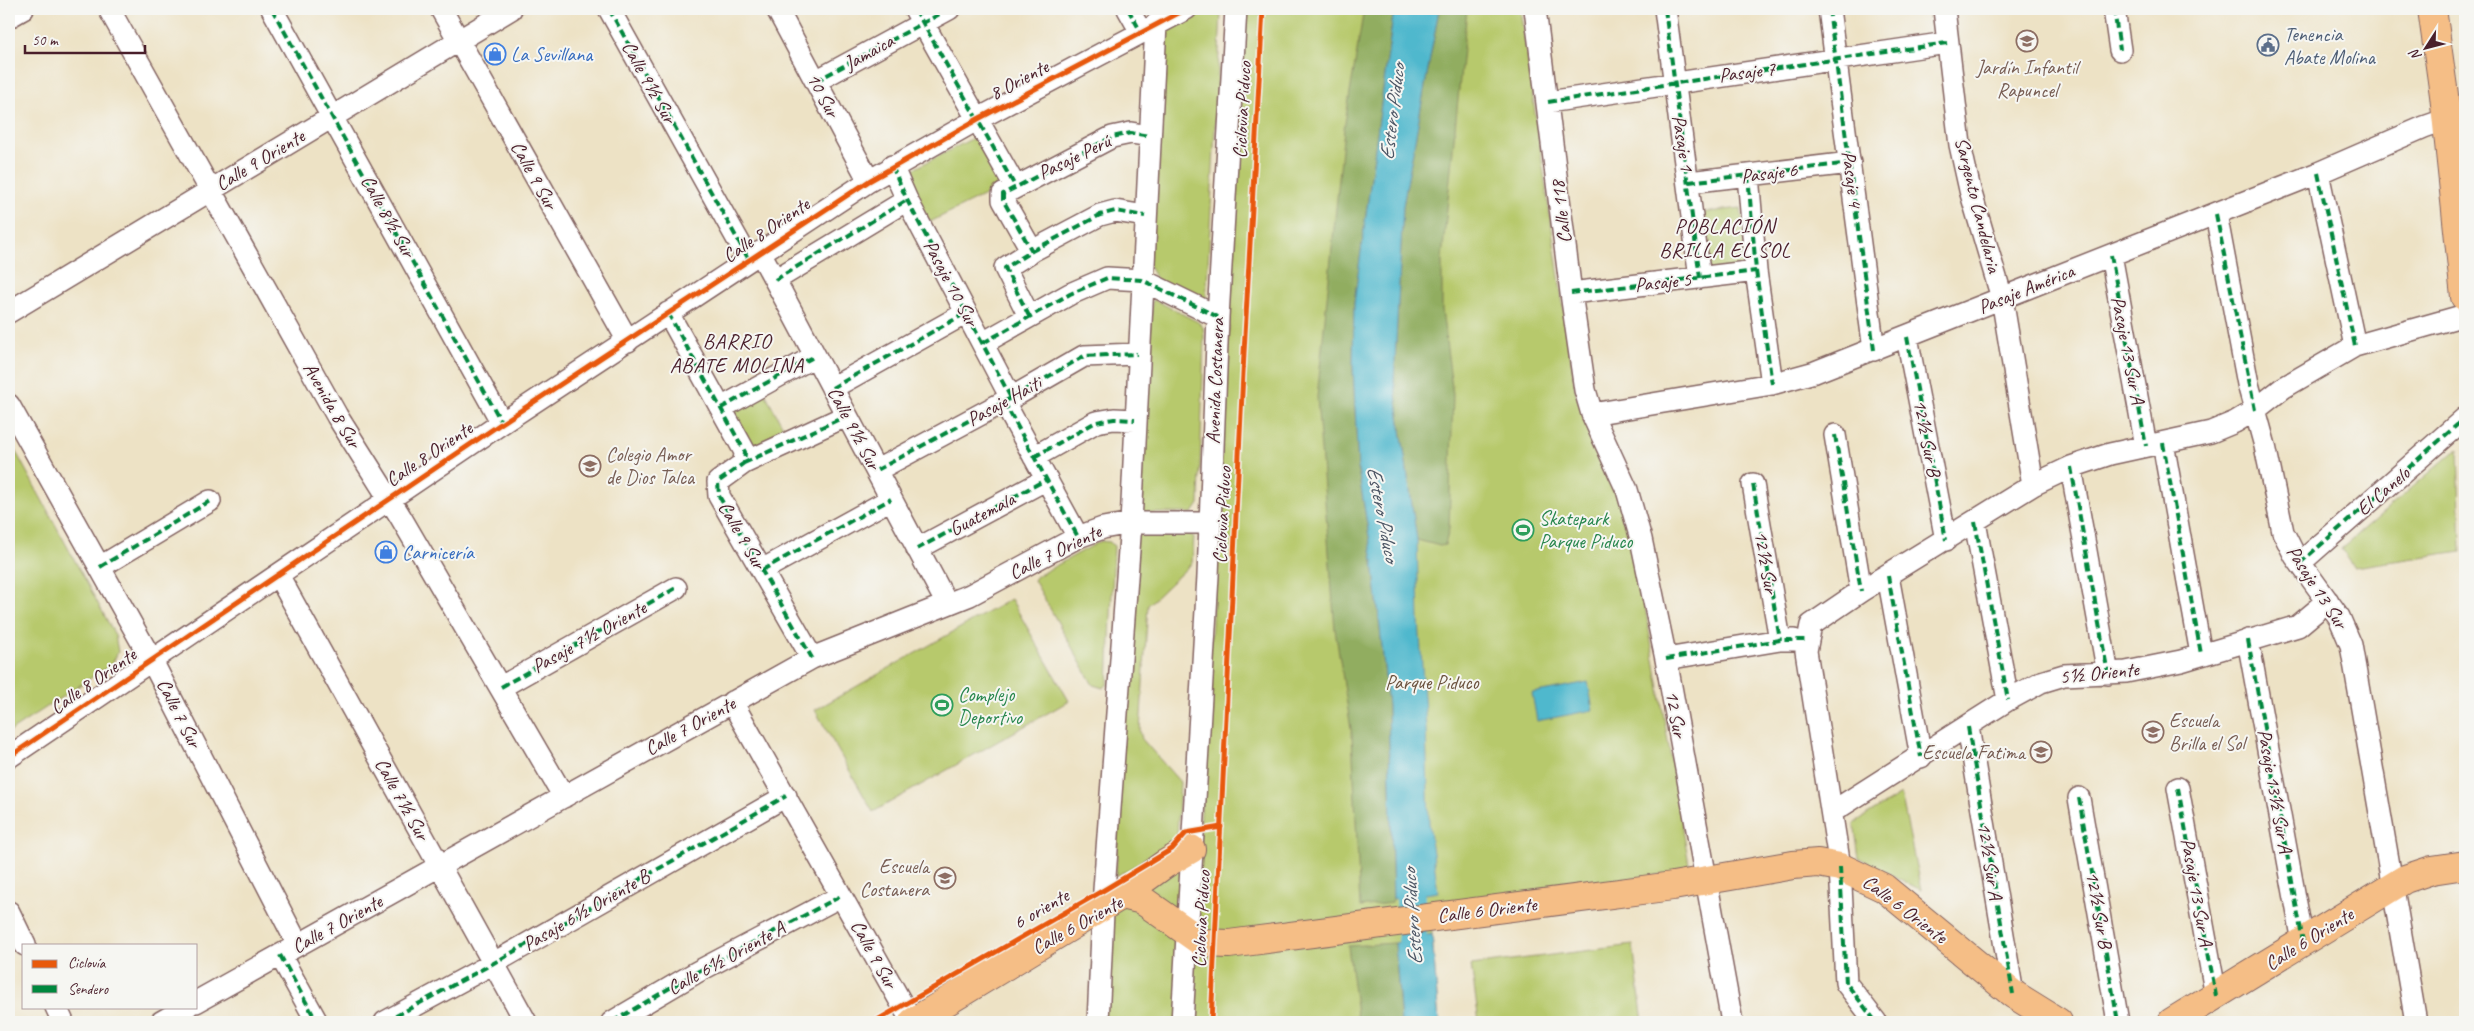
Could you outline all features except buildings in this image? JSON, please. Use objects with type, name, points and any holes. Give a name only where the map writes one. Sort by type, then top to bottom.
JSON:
[{"type":"main road","points":[[2432,9],[2456,118],[2465,297]]},
{"type":"main road","points":[[1113,900],[1165,864],[1191,849]]},
{"type":"main road","name":"Calle 6 Oriente","points":[[913,1022],[1113,900],[1142,900],[1202,943],[1229,944],[1663,887],[1807,864],[1840,867],[1884,888],[2013,994],[2058,1022]]},
{"type":"main road","name":"Calle 6 Oriente","points":[[2173,1022],[2405,879],[2432,870],[2465,865]]},
{"type":"street","points":[[9,17],[23,9]]},
{"type":"street","name":"Avenida 8 Sur","points":[[109,9],[212,189],[337,416],[501,687],[564,797]]},
{"type":"street","name":"Calle 8½ Sur","points":[[272,9],[502,423]]},
{"type":"street","name":"Calle 9 Sur","points":[[441,9],[628,340]]},
{"type":"street","name":"Calle 9 Oriente","points":[[9,312],[511,9]]},
{"type":"street","name":"Calle 9½ Sur","points":[[609,9],[754,256],[775,280],[947,604]]},
{"type":"street","name":"10 Sur","points":[[777,9],[868,181]]},
{"type":"street","name":"Jamaica","points":[[816,81],[919,16],[949,9]]},
{"type":"street","points":[[1098,1022],[1113,900],[1150,136],[1148,28],[1128,9]]},
{"type":"street","name":"8 Oriente","points":[[868,181],[978,119],[1186,9]]},
{"type":"street","name":"Avenida Costanera","points":[[1182,1022],[1210,523],[1218,317],[1236,9]]},
{"type":"street","name":"Calle 118","points":[[1535,9],[1570,292],[1585,390],[1592,414]]},
{"type":"street","name":"Pasaje 1","points":[[1665,9],[1700,278]]},
{"type":"street","name":"Pasaje 4","points":[[1829,9],[1874,350]]},
{"type":"street","name":"Sargento Candelaria","points":[[1944,9],[1960,145],[1968,181],[2002,298],[2033,485]]},
{"type":"street","points":[[2114,9],[2120,50]]},
{"type":"street","points":[[919,16],[978,119],[1009,190],[1003,200],[1032,251]]},
{"type":"street","name":"Pasaje 7","points":[[1548,102],[1673,82],[1836,61],[1947,43]]},
{"type":"street","name":"Pasaje América","points":[[1592,414],[1772,384],[1815,372],[2456,118]]},
{"type":"street","name":"Pasaje Perú","points":[[1009,190],[1112,137],[1131,134],[1150,136]]},
{"type":"street","name":"Pasaje 6","points":[[1689,182],[1850,163]]},
{"type":"street","name":"Pasaje 10 Sur","points":[[892,166],[907,200],[983,343],[1034,457],[1078,537]]},
{"type":"street","points":[[2318,173],[2355,346]]},
{"type":"street","points":[[1748,175],[1756,271],[1772,384]]},
{"type":"street","name":"Calle 8 Oriente","points":[[9,757],[502,423],[868,181]]},
{"type":"street","points":[[775,280],[907,200]]},
{"type":"street","points":[[1029,316],[1004,268],[1100,215],[1115,212],[1145,216]]},
{"type":"street","name":"Pasaje 13 Sur","points":[[2216,214],[2254,410],[2265,446],[2280,519],[2289,544],[2300,563],[2344,625],[2351,645],[2416,1022]]},
{"type":"street","name":"Pasaje 13 Sur A","points":[[2111,255],[2201,654]]},
{"type":"street","name":"Pasaje 5","points":[[1570,292],[1756,271]]},
{"type":"street","points":[[983,343],[1070,294],[1107,278],[1142,280],[1218,317]]},
{"type":"street","points":[[668,313],[745,452],[744,463],[846,416]]},
{"type":"street","points":[[832,388],[966,313]]},
{"type":"street","points":[[1870,1020],[1846,983],[1840,867],[1808,669],[1806,640],[1811,625],[1861,591],[2033,485],[2071,467],[2110,454],[2211,432],[2235,422],[2283,388],[2355,346],[2465,315]]},
{"type":"street","name":"12½ Sur B","points":[[1907,336],[1946,540]]},
{"type":"street","name":"Pasaje Haiti","points":[[877,470],[1084,356],[1138,354]]},
{"type":"street","points":[[722,408],[815,356]]},
{"type":"street","name":"Calle 7 Sur","points":[[9,405],[151,659],[289,950],[317,1022]]},
{"type":"street","name":"12 Sur","points":[[1592,414],[1627,490],[1641,539],[1666,659],[1732,1022]]},
{"type":"street","name":"El Canelo","points":[[2300,563],[2465,418]]},
{"type":"street","points":[[1034,457],[1096,422],[1114,419],[1135,420]]},
{"type":"street","points":[[1835,436],[1861,591]]},
{"type":"street","name":"Calle 9 Sur","points":[[744,463],[718,482],[719,496],[812,658]]},
{"type":"street","points":[[2071,467],[2108,674]]},
{"type":"street","name":"Guatemala","points":[[917,548],[1047,480]]},
{"type":"street","name":"12½ Sur","points":[[1753,484],[1780,640]]},
{"type":"street","points":[[762,570],[891,499]]},
{"type":"street","points":[[100,568],[210,501]]},
{"type":"street","points":[[1975,522],[2008,700]]},
{"type":"street","name":"Calle 7 Oriente","points":[[198,1001],[812,658],[970,595],[1078,537],[1103,528],[1130,523],[1210,523]]},
{"type":"street","name":"Calle 7½ Sur","points":[[278,575],[492,964],[526,1022]]},
{"type":"street","points":[[1888,576],[1921,757]]},
{"type":"street","name":"Pasaje 7½ Oriente","points":[[501,687],[676,588]]},
{"type":"street","name":"5½ Oriente","points":[[1832,812],[2008,700],[2052,678],[2078,673],[2108,674],[2160,666],[2298,626],[2309,619],[2328,601]]},
{"type":"street","points":[[1666,659],[1780,640],[1806,640]]},
{"type":"street","name":"Pasaje 13½ Sur A","points":[[2248,640],[2303,942]]},
{"type":"street","name":"Calle 9 Sur","points":[[732,702],[913,1022]]},
{"type":"street","name":"12½ Sur A","points":[[1968,727],[2013,994]]},
{"type":"street","name":"Pasaje 13 Sur A","points":[[2178,788],[2216,996]]},
{"type":"street","name":"Pasaje 6½ Oriente B","points":[[386,1022],[492,964],[786,796]]},
{"type":"street","name":"12½ Sur B","points":[[2080,798],[2118,1022]]},
{"type":"street","name":"Calle 6½ Oriente A","points":[[612,1022],[697,972],[841,896]]},
{"type":"street","points":[[9,912],[25,944]]},
{"type":"street","points":[[56,1008],[63,1022]]},
{"type":"street","points":[[161,1022],[186,1008]]},
{"type":"green space","points":[[1212,9],[1218,9],[1221,13],[1206,304],[1156,279],[1148,264],[1164,39],[1169,30]]},
{"type":"green space","name":"Parque Piduco","points":[[1244,9],[1520,9],[1576,394],[1616,488],[1636,554],[1690,870],[1430,909],[1439,1022],[1101,1022],[1106,908],[1199,846],[1229,326]]},
{"type":"green space","points":[[1364,9],[1394,9],[1354,303],[1353,367],[1358,469],[1373,561],[1388,705],[1393,899],[1391,903],[1360,907],[1352,735],[1335,629],[1317,398],[1344,129]]},
{"type":"green space","points":[[1439,9],[1467,9],[1442,258],[1442,310],[1453,395],[1449,529],[1445,545],[1440,546],[1417,540],[1394,381],[1403,206]]},
{"type":"green space","points":[[981,134],[1009,183],[930,222],[904,174]]},
{"type":"green space","points":[[1741,208],[1749,271],[1708,276],[1700,213]]},
{"type":"green space","points":[[1155,300],[1198,322],[1203,327],[1199,504],[1193,513],[1143,513],[1140,510],[1152,301]]},
{"type":"green space","points":[[764,391],[790,440],[757,457],[731,408]]},
{"type":"green space","points":[[9,439],[115,635],[118,652],[112,664],[9,732]]},
{"type":"green space","points":[[2458,448],[2461,551],[2354,567],[2341,549]]},
{"type":"green space","points":[[1188,533],[1194,537],[1192,563],[1148,605],[1140,731],[1142,739],[1180,782],[1177,837],[1173,845],[1116,876],[1129,536]]},
{"type":"green space","points":[[1101,541],[1110,542],[1114,546],[1108,684],[1103,688],[1093,685],[1034,580],[1037,576]]},
{"type":"green space","name":"Complejo Deportivo","points":[[1011,599],[1069,701],[873,812],[815,710]]},
{"type":"green space","points":[[1901,794],[1921,890],[1859,858],[1854,823]]},
{"type":"green space","points":[[1395,943],[1401,1022],[1358,1022],[1348,946]]},
{"type":"green space","points":[[1633,945],[1643,1022],[1479,1022],[1471,965]]},
{"type":"water","points":[[1394,9],[1439,9],[1403,206],[1394,381],[1417,540],[1429,823],[1438,892],[1393,899],[1388,705],[1373,561],[1358,469],[1353,367],[1354,303]]},
{"type":"water","points":[[1588,682],[1593,710],[1537,721],[1532,693]]},
{"type":"water","points":[[1432,934],[1439,1022],[1401,1022],[1395,943]]},
{"type":"waterway","name":"Estero Piduco","points":[[1408,857],[1414,962],[1422,1022]]},
{"type":"marked path","points":[[272,9],[502,423]]},
{"type":"marked path","points":[[609,9],[749,260]]},
{"type":"marked path","points":[[915,9],[1015,186]]},
{"type":"marked path","points":[[816,81],[949,9]]},
{"type":"marked path","points":[[1128,9],[1141,32]]},
{"type":"marked path","points":[[1665,9],[1700,278]]},
{"type":"marked path","points":[[1829,9],[1874,350]]},
{"type":"marked path","points":[[2114,9],[2120,50]]},
{"type":"marked path","points":[[1548,102],[1947,43]]},
{"type":"marked path","points":[[1029,316],[1005,268],[1032,251],[1003,200],[1003,194],[1112,137],[1131,133],[1150,136]]},
{"type":"marked path","points":[[1689,182],[1850,163]]},
{"type":"marked path","points":[[892,166],[907,200],[1011,398]]},
{"type":"marked path","points":[[2318,173],[2355,346]]},
{"type":"marked path","points":[[1748,175],[1756,271],[1772,384]]},
{"type":"marked path","points":[[775,280],[907,200]]},
{"type":"marked path","points":[[1032,251],[1100,215],[1115,211],[1145,216]]},
{"type":"marked path","points":[[2216,214],[2255,410]]},
{"type":"marked path","points":[[2111,255],[2146,446]]},
{"type":"marked path","points":[[1571,293],[1756,271]]},
{"type":"marked path","points":[[983,343],[1070,294],[1107,278],[1142,280],[1218,317]]},
{"type":"marked path","points":[[668,313],[745,452],[744,463],[718,482],[719,496],[812,658]]},
{"type":"marked path","points":[[832,388],[966,313]]},
{"type":"marked path","points":[[1907,337],[1946,540]]},
{"type":"marked path","points":[[877,470],[1011,398],[1084,356],[1137,354]]},
{"type":"marked path","points":[[721,408],[815,356]]},
{"type":"marked path","points":[[1004,402],[1078,537]]},
{"type":"marked path","points":[[744,463],[846,416]]},
{"type":"marked path","points":[[2300,563],[2465,418]]},
{"type":"marked path","points":[[1034,457],[1096,422],[1114,419],[1135,420]]},
{"type":"marked path","points":[[1835,435],[1861,591]]},
{"type":"marked path","points":[[2163,443],[2201,654]]},
{"type":"marked path","points":[[2071,467],[2108,674]]},
{"type":"marked path","points":[[917,549],[1047,479]]},
{"type":"marked path","points":[[1753,484],[1780,640]]},
{"type":"marked path","points":[[762,570],[891,499]]},
{"type":"marked path","points":[[100,567],[210,501]]},
{"type":"marked path","points":[[1975,522],[2008,700]]},
{"type":"marked path","points":[[1888,576],[1921,757]]},
{"type":"marked path","points":[[501,687],[676,588]]},
{"type":"marked path","points":[[1666,659],[1780,640],[1807,640]]},
{"type":"marked path","points":[[2248,640],[2303,942]]},
{"type":"marked path","points":[[1968,727],[2013,994]]},
{"type":"marked path","points":[[2178,788],[2216,996]]},
{"type":"marked path","points":[[385,1022],[492,964],[786,796]]},
{"type":"marked path","points":[[2079,798],[2118,1022]]},
{"type":"marked path","points":[[1840,867],[1846,983],[1876,1022]]},
{"type":"marked path","points":[[612,1022],[697,972],[841,896]]},
{"type":"marked path","points":[[280,955],[317,1022]]},
{"type":"cycle path","points":[[9,757],[502,423],[869,181],[978,119],[1186,9]]},
{"type":"cycle path","name":"Ciclovia Piduco","points":[[1211,1022],[1263,9]]},
{"type":"cycle path","name":"6 oriente","points":[[874,1022],[1172,849],[1186,833],[1221,827]]},
{"type":"place","name":"Jardín Infantil Rapuncel","points":[[2027,41]]},
{"type":"place","name":"Tenencia Abate Molina","points":[[2268,45]]},
{"type":"place","name":"La Sevillana","points":[[495,54]]},
{"type":"place","name":"Colegio Amor de Dios Talca","points":[[590,466]]},
{"type":"place","name":"Skatepark Parque Piduco","points":[[1523,530]]},
{"type":"place","name":"Carnicería","points":[[386,552]]},
{"type":"place","name":"Complejo Deportivo","points":[[942,705]]},
{"type":"place","name":"Escuela Brilla el Sol","points":[[2153,732]]},
{"type":"place","name":"Escuela Fatima","points":[[2041,752]]},
{"type":"place","name":"Escuela Costanera","points":[[945,878]]},
{"type":"district","name":"POBLACIÓN BRILLA EL SOL","points":[[1725,238]]},
{"type":"district","name":"BARRIO ABATE MOLINA","points":[[737,353]]}]
